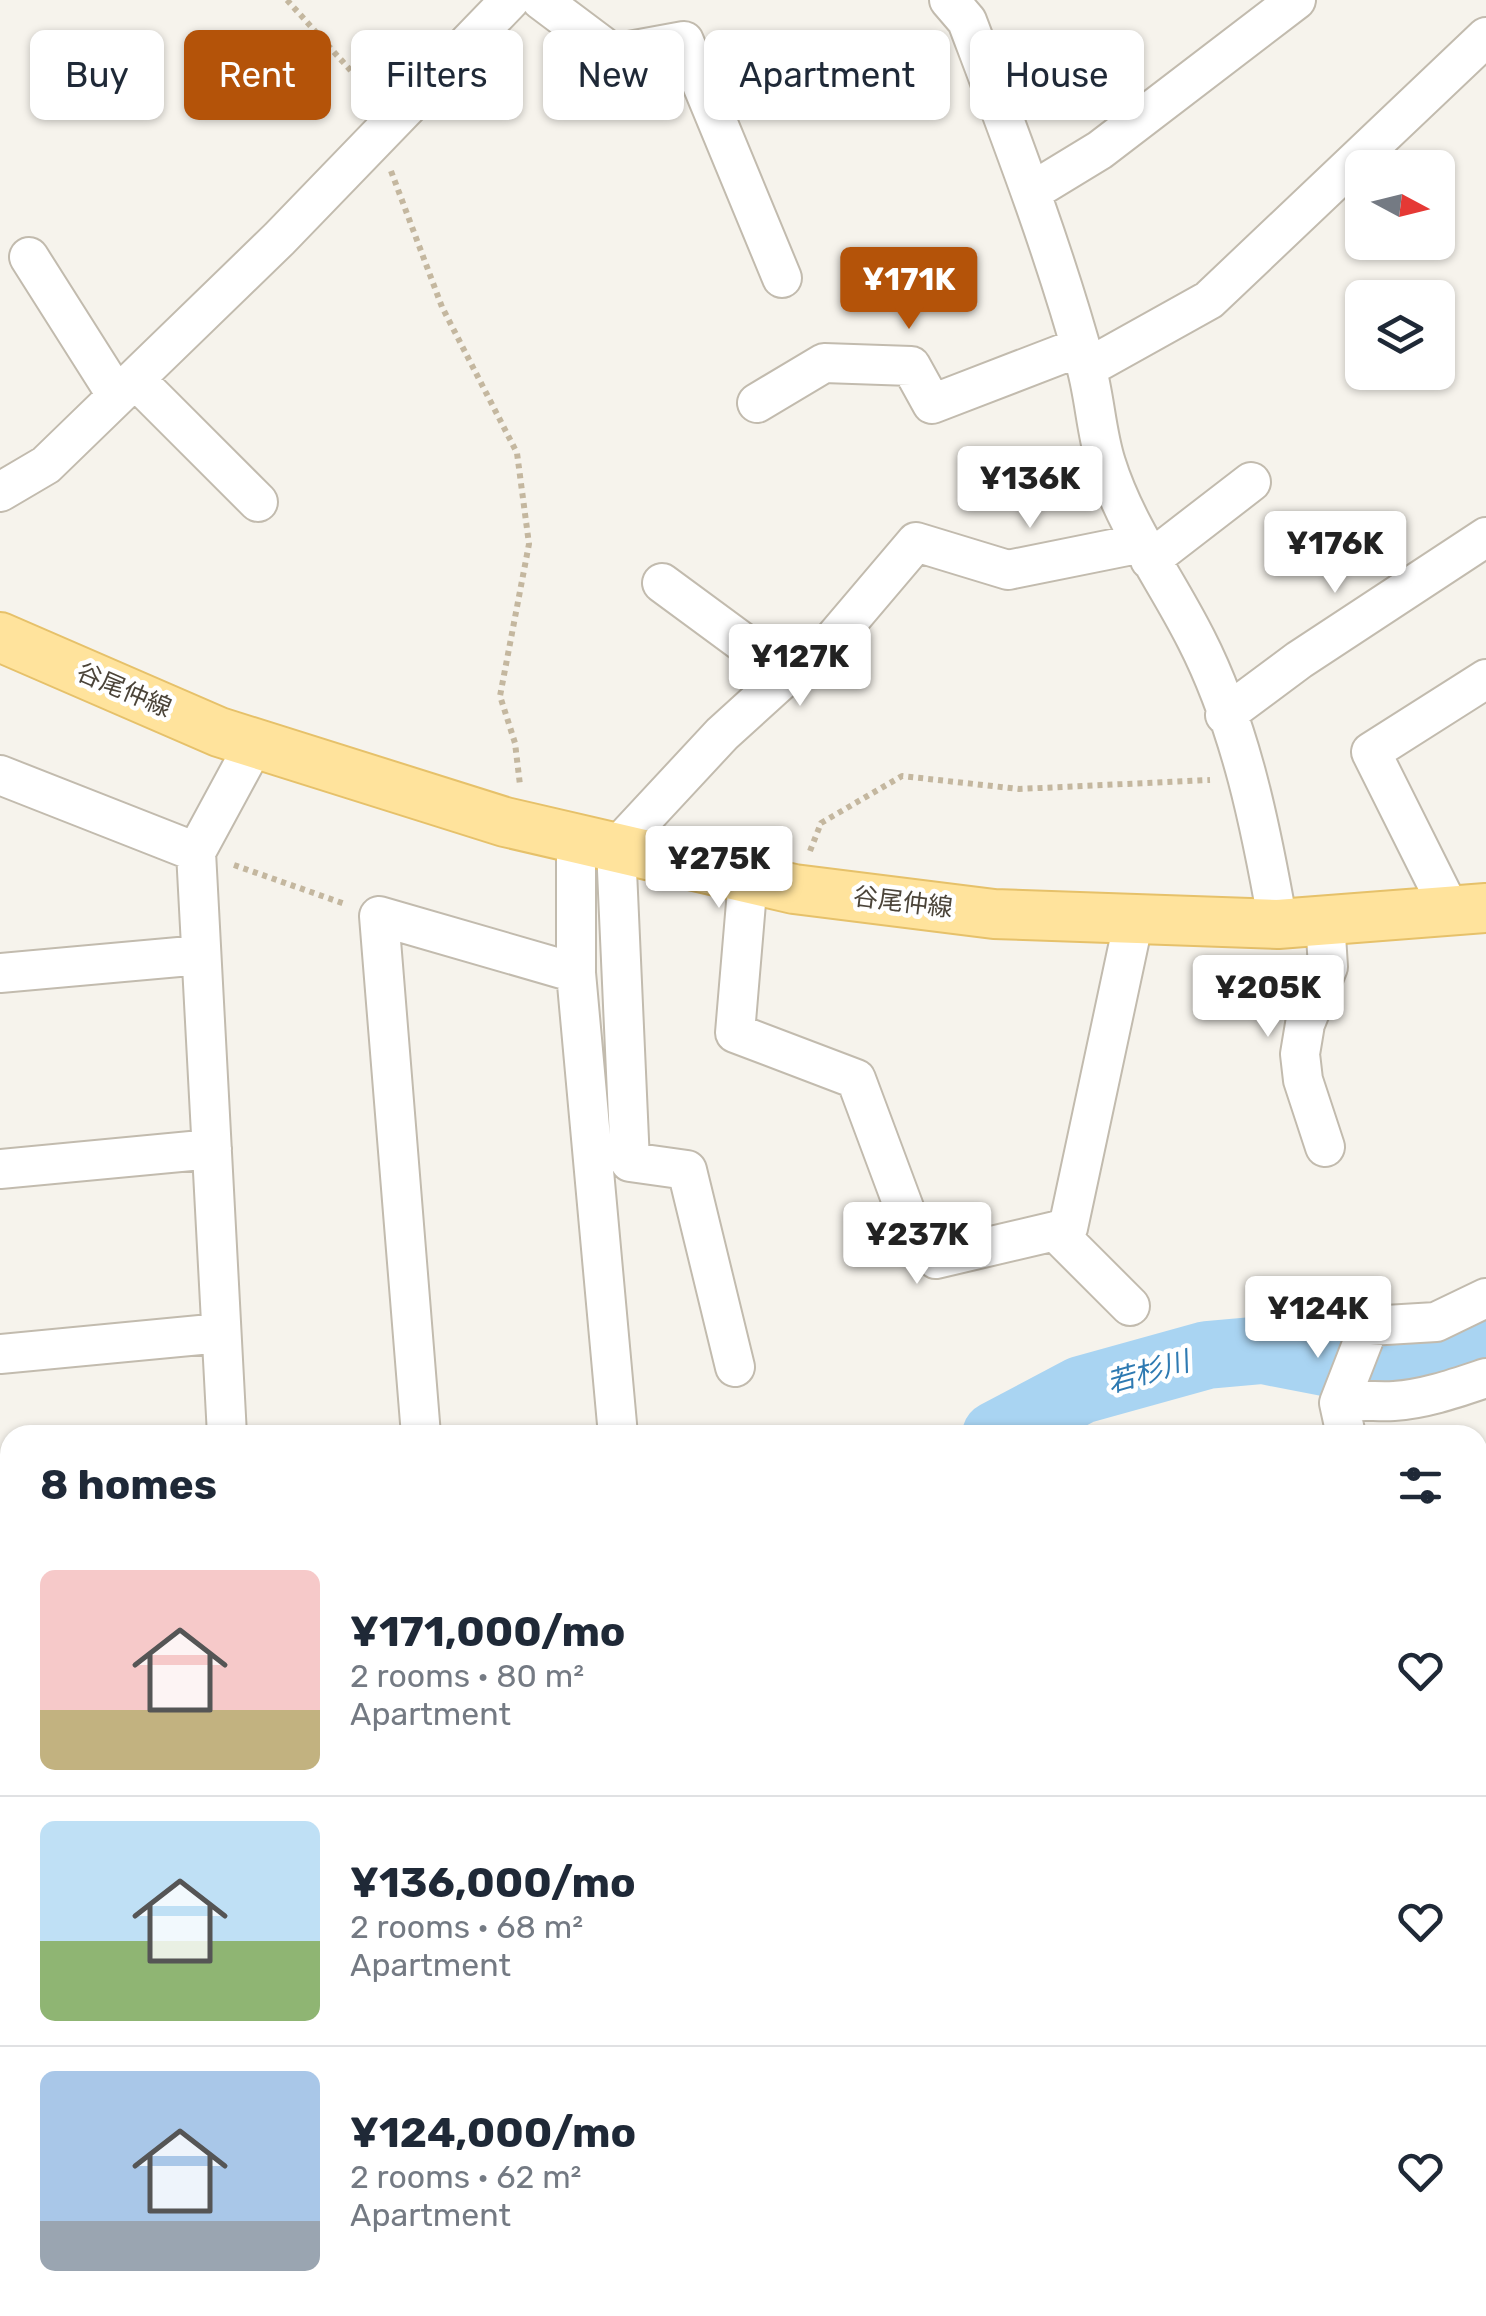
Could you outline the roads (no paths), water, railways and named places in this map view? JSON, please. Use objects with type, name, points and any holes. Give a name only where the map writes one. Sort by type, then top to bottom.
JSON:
[{"type":"main road","name":"谷尾仲線","points":[[0,637],[255,743],[526,826],[794,889],[994,914],[1278,924],[1468,909]]},
{"type":"street","points":[[0,492],[46,465],[126,388],[387,129],[510,0]]},
{"type":"street","points":[[542,0],[613,54],[684,41],[782,278]]},
{"type":"street","points":[[949,0],[967,21],[1031,192],[1083,358],[1106,464],[1146,551],[1197,641],[1226,715],[1258,816],[1278,924]]},
{"type":"street","points":[[1031,192],[1100,150],[1296,0]]},
{"type":"street","points":[[757,403],[824,363],[911,366],[932,404],[1083,358],[1209,300],[1486,37]]},
{"type":"street","points":[[29,257],[126,388],[258,502]]},
{"type":"street","points":[[617,1425],[576,973],[596,843],[787,675],[832,641],[916,542],[1008,570],[1146,551],[1252,482]]},
{"type":"street","points":[[1226,715],[1299,660],[1486,537]]},
{"type":"street","points":[[662,583],[787,675]]},
{"type":"street","points":[[1468,909],[1371,752],[1486,679]]},
{"type":"street","points":[[226,1425],[196,852],[255,743]]},
{"type":"street","points":[[0,775],[196,852]]},
{"type":"street","points":[[596,843],[630,1162],[687,1170],[735,1367]]},
{"type":"street","points":[[748,878],[735,1033],[856,1080],[916,1240],[936,1259],[1068,1228],[1134,918]]},
{"type":"street","points":[[419,1425],[379,916],[576,973]]},
{"type":"street","points":[[1325,920],[1328,967],[1305,1024],[1300,1054],[1303,1080],[1325,1146]]},
{"type":"street","points":[[0,973],[202,955]]},
{"type":"street","points":[[0,1169],[212,1149]]},
{"type":"street","points":[[1056,1231],[1130,1306]]},
{"type":"street","points":[[1343,1419],[1360,1342],[1370,1326],[1436,1322],[1486,1298]]},
{"type":"street","points":[[0,1354],[221,1333]]},
{"type":"street","points":[[1343,1419],[1366,1397],[1392,1402],[1486,1378]]},
{"type":"waterway","name":"若杉川","points":[[1015,1425],[1081,1390],[1207,1355],[1263,1350],[1376,1372],[1486,1351]]}]
